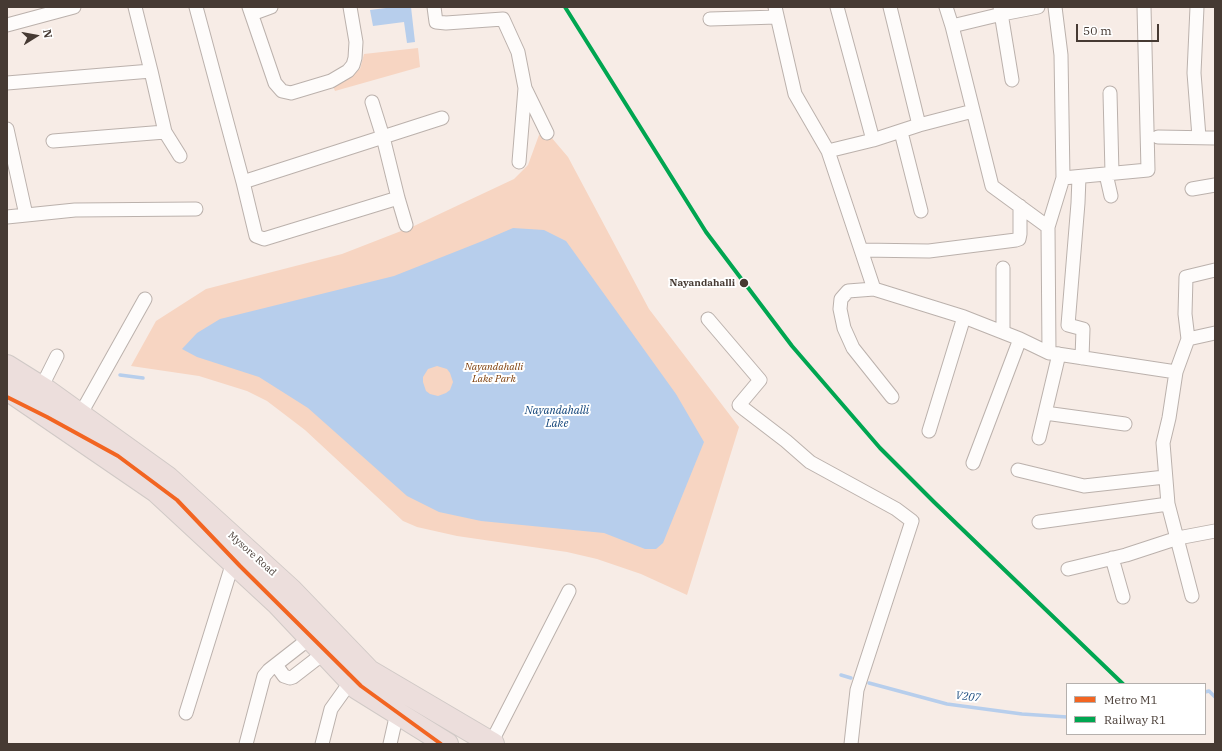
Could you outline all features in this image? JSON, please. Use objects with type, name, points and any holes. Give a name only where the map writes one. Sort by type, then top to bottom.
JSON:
[{"type":"highway","name":"Mysore Road","points":[[7,366],[80,415],[162,485],[291,590],[369,671],[492,743]]},
{"type":"highway","name":"Mysore Road","points":[[7,389],[162,485],[233,562],[278,604],[357,688],[447,744]]},
{"type":"street","points":[[7,24],[74,7]]},
{"type":"street","points":[[135,7],[166,132],[180,156]]},
{"type":"street","points":[[196,7],[256,236],[264,239],[398,198]]},
{"type":"street","points":[[271,7],[250,10],[275,83],[282,91],[291,93],[331,81],[348,71],[353,65],[356,42],[350,7]]},
{"type":"street","points":[[434,7],[436,22],[446,23],[504,19],[518,52],[525,88],[547,133]]},
{"type":"street","points":[[837,7],[873,140]]},
{"type":"street","points":[[890,7],[919,125]]},
{"type":"street","points":[[946,7],[992,186],[1048,227]]},
{"type":"street","points":[[952,26],[1001,10],[1038,7]]},
{"type":"street","points":[[1039,438],[1045,413],[1054,353],[1048,227],[1063,178],[1061,55],[1055,7]]},
{"type":"street","points":[[1063,178],[1148,170],[1144,7]]},
{"type":"street","points":[[1197,7],[1194,73],[1199,137]]},
{"type":"street","points":[[1001,10],[1012,80]]},
{"type":"street","points":[[710,19],[776,12],[795,94],[828,151],[874,289]]},
{"type":"street","points":[[7,83],[151,71]]},
{"type":"street","points":[[519,162],[525,88]]},
{"type":"street","points":[[1110,93],[1109,174],[1111,196]]},
{"type":"street","points":[[372,102],[383,137],[406,225]]},
{"type":"street","points":[[828,151],[873,140],[919,125],[973,111]]},
{"type":"street","points":[[243,182],[442,118]]},
{"type":"street","points":[[7,129],[26,215]]},
{"type":"street","points":[[53,141],[166,132]]},
{"type":"street","points":[[901,132],[921,210]]},
{"type":"street","points":[[1158,137],[1215,138]]},
{"type":"street","points":[[1079,177],[1068,325],[1082,329],[1082,358]]},
{"type":"street","points":[[1192,189],[1215,185]]},
{"type":"street","points":[[861,250],[929,251],[1016,240],[1019,239],[1020,234],[1020,206]]},
{"type":"street","points":[[7,217],[75,210],[196,209]]},
{"type":"street","points":[[1003,268],[1003,332]]},
{"type":"street","points":[[1192,596],[1168,504],[1163,443],[1169,418],[1176,372],[1188,339],[1185,314],[1186,277],[1215,270]]},
{"type":"street","points":[[892,397],[853,348],[844,328],[840,309],[841,300],[848,291],[874,289],[964,317],[1054,353],[1176,372]]},
{"type":"street","points":[[80,415],[145,299]]},
{"type":"street","points":[[929,431],[964,317]]},
{"type":"street","points":[[708,319],[760,380],[739,405],[786,441],[810,462],[896,509],[912,521],[857,690],[851,744]]},
{"type":"street","points":[[1188,339],[1215,333]]},
{"type":"street","points":[[973,463],[1020,339]]},
{"type":"street","points":[[41,388],[57,356]]},
{"type":"street","points":[[1045,413],[1125,424]]},
{"type":"street","points":[[1018,470],[1084,486],[1165,477]]},
{"type":"street","points":[[1039,522],[1168,504]]},
{"type":"street","points":[[1068,569],[1112,558],[1178,538],[1215,531]]},
{"type":"street","points":[[1112,558],[1123,597]]},
{"type":"street","points":[[186,713],[233,562]]},
{"type":"street","points":[[492,743],[569,591]]},
{"type":"street","points":[[246,744],[264,676],[310,638]]},
{"type":"street","points":[[276,665],[284,676],[290,678],[324,653]]},
{"type":"street","points":[[322,744],[331,709],[351,681]]},
{"type":"street","points":[[390,744],[397,713]]},
{"type":"green space","points":[[418,48],[420,67],[335,91],[333,86],[360,69],[364,54]]},
{"type":"green space","name":"Nayandahalli Lake","points":[[539,135],[551,137],[568,157],[649,309],[739,427],[687,595],[641,574],[597,559],[567,552],[457,536],[417,527],[403,521],[305,430],[267,401],[247,391],[199,376],[131,366],[156,321],[206,289],[342,254],[414,226],[514,179],[528,165]]},
{"type":"water","points":[[394,7],[411,7],[415,42],[407,43],[404,22],[373,26],[370,10]]},
{"type":"water","name":"Nayandahalli Lake","points":[[513,228],[544,230],[566,241],[676,394],[704,442],[663,543],[656,549],[645,549],[604,533],[481,521],[439,512],[407,496],[308,408],[259,377],[197,357],[182,349],[197,333],[220,319],[394,276]],"holes":[[[437,366],[447,369],[453,382],[450,390],[438,396],[430,394],[426,391],[423,377],[428,369]]]},
{"type":"waterway","name":"V207","points":[[120,375],[143,378]]},
{"type":"waterway","name":"V207","points":[[841,675],[851,678]]},
{"type":"waterway","name":"V207","points":[[869,683],[947,704],[1022,714],[1066,717]]},
{"type":"waterway","name":"V207","points":[[1206,692],[1209,691],[1215,697]]},
{"type":"metro line","name":"M1","points":[[7,397],[118,456],[177,500],[240,566],[361,686],[441,744]]},
{"type":"rail line","name":"R1","points":[[565,7],[706,232],[792,346],[880,448],[1122,683]]},
{"type":"place","name":"Nayandahalli","points":[[744,283]]},
{"type":"park label","name":"Nayandahalli Lake Park","points":[[494,372]]}]
